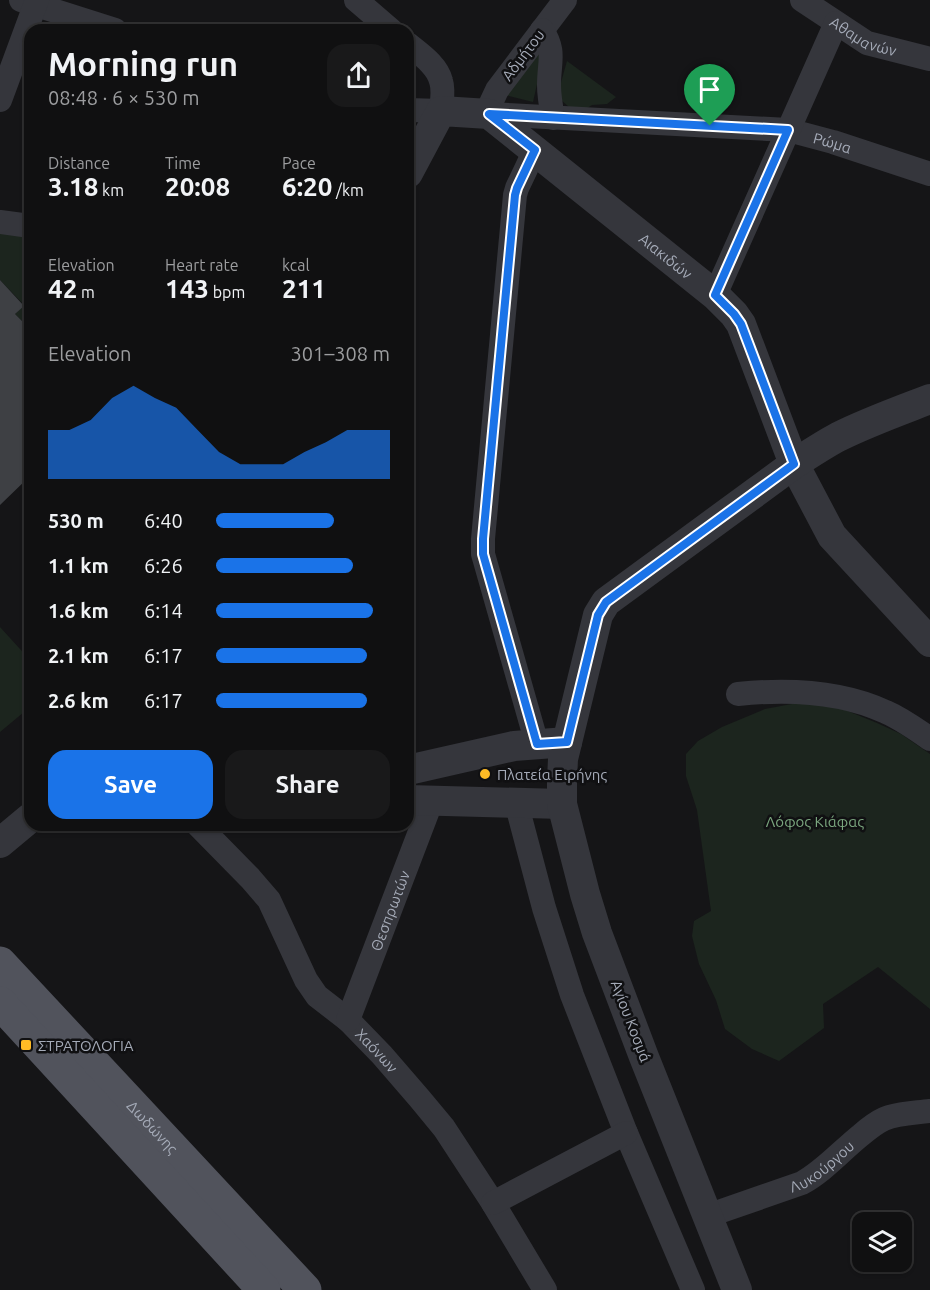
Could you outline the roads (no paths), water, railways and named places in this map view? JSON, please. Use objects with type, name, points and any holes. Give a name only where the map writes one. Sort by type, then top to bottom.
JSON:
[{"type":"main road","name":"Δωδώνης","points":[[0,963],[305,1290]]},
{"type":"main road","name":"Δωδώνης","points":[[5,1017],[264,1290]]},
{"type":"street","points":[[356,0],[384,24]]},
{"type":"street","name":"Αδμήτου","points":[[489,114],[490,105],[497,90],[565,0]]},
{"type":"street","name":"Αθαμανών","points":[[802,0],[867,43],[930,59]]},
{"type":"street","points":[[0,100],[31,1],[98,24]]},
{"type":"street","points":[[715,295],[836,23]]},
{"type":"street","points":[[542,30],[551,50],[549,88],[554,118]]},
{"type":"street","points":[[414,49],[431,65],[441,81],[441,111],[414,162]]},
{"type":"street","name":"Ρώμα","points":[[414,110],[788,130],[833,142],[930,174]]},
{"type":"street","name":"Αιακιδών","points":[[489,114],[715,295],[734,314],[741,324],[794,464],[832,536],[930,642]]},
{"type":"street","points":[[535,150],[515,195],[483,554],[537,744]]},
{"type":"street","points":[[0,222],[24,225]]},
{"type":"street","name":"Αγίου Κοσμά","points":[[737,1290],[597,933],[562,804],[562,780],[567,742],[598,615],[606,602],[794,464],[838,437],[930,399]]},
{"type":"street","points":[[738,694],[799,692],[858,701],[887,712],[930,739]]},
{"type":"street","points":[[414,769],[513,746],[567,742]]},
{"type":"street","points":[[420,800],[562,804]]},
{"type":"street","name":"Θεσπρωτών","points":[[414,818],[420,800]]},
{"type":"street","points":[[516,802],[544,908],[572,995],[626,1133],[693,1290]]},
{"type":"street","points":[[0,843],[24,823]]},
{"type":"street","name":"Χαόνων","points":[[204,831],[268,900],[306,980],[317,996],[348,1020],[382,1055],[438,1121],[493,1203],[545,1290]]},
{"type":"street","name":"Θεσπρωτών","points":[[348,1020],[410,831]]},
{"type":"street","name":"Λυκούργου","points":[[707,1215],[802,1183],[816,1176],[874,1124],[884,1119],[901,1114],[930,1111]]},
{"type":"street","points":[[493,1203],[626,1133]]},
{"type":"place","name":"Πλατεία Ειρήνης","points":[[485,774]]},
{"type":"place","name":"ΣΤΡΑΤΟΛΟΓΙΑ","points":[[26,1045]]},
{"type":"park label","name":"Λόφος Κιάφας","points":[[815,821]]}]
